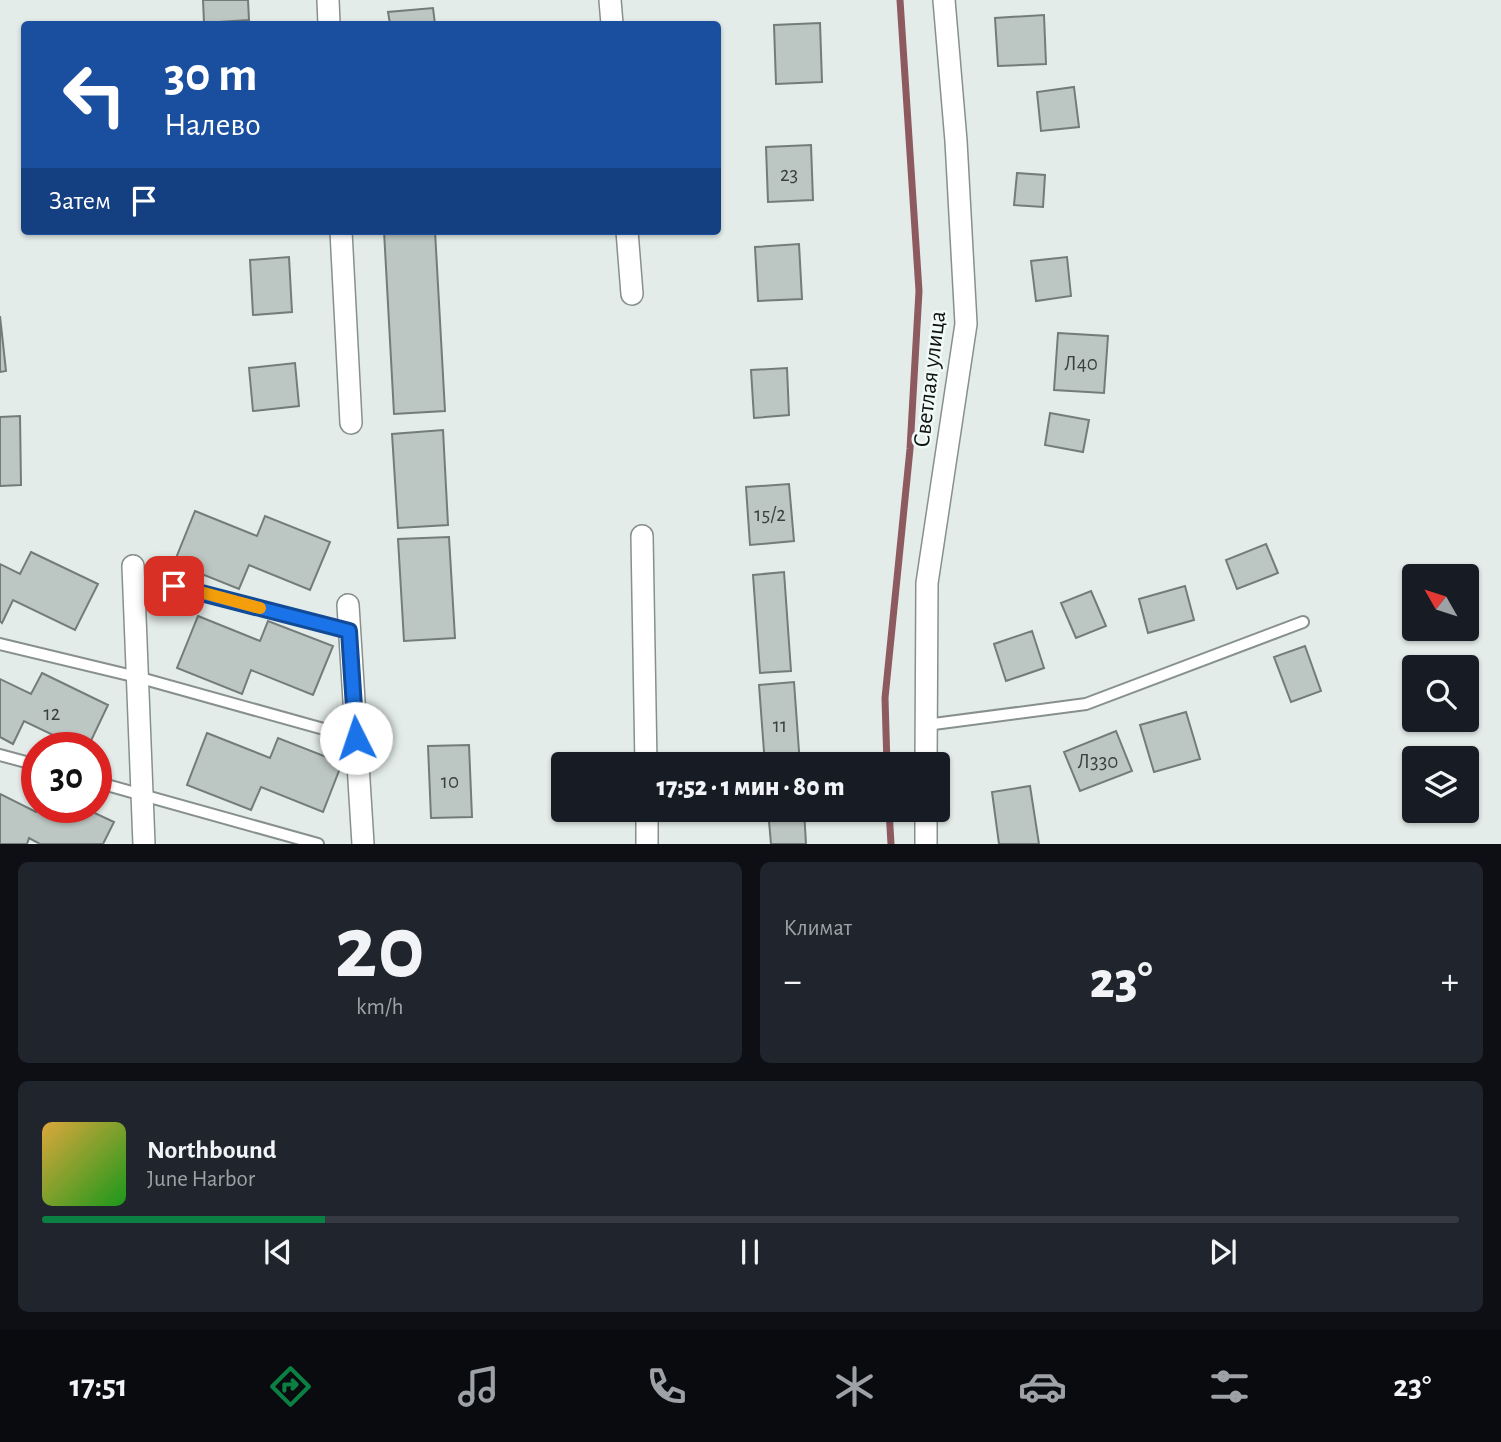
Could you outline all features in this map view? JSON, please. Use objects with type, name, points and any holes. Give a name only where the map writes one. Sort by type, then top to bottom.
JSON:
[{"type":"street","points":[[328,0],[329,21]]},
{"type":"street","points":[[610,0],[612,21]]},
{"type":"street","name":"Светлая улица","points":[[926,752],[927,583],[965,324],[956,141],[944,0]]},
{"type":"street","points":[[341,235],[351,423]]},
{"type":"street","points":[[627,235],[632,293]]},
{"type":"street","points":[[642,536],[646,752]]},
{"type":"street","points":[[133,566],[144,844]]},
{"type":"street","points":[[348,605],[363,844]]},
{"type":"street","points":[[647,822],[647,844]]},
{"type":"street","points":[[926,822],[926,844]]},
{"type":"lane","points":[[174,586],[349,631]]},
{"type":"lane","points":[[926,725],[1086,704],[1303,622]]},
{"type":"lane","points":[[0,645],[137,677],[356,738]]},
{"type":"lane","points":[[0,755],[21,761]]},
{"type":"lane","points":[[112,787],[318,844]]},
{"type":"building","points":[[203,0],[248,0],[249,20],[204,21]]},
{"type":"building","points":[[433,8],[435,21],[390,21],[388,12]]},
{"type":"building","points":[[1044,15],[1046,64],[998,66],[995,18]]},
{"type":"building","points":[[820,23],[822,82],[776,84],[774,25]]},
{"type":"building","points":[[1074,87],[1079,127],[1041,131],[1037,92]]},
{"type":"building","points":[[811,145],[813,200],[768,202],[766,147]]},
{"type":"building","points":[[1017,173],[1045,175],[1043,207],[1014,205]]},
{"type":"building","points":[[384,235],[435,235],[445,411],[394,414]]},
{"type":"building","points":[[799,244],[802,299],[758,301],[755,247]]},
{"type":"building","points":[[289,257],[292,312],[253,315],[250,260]]},
{"type":"building","points":[[1067,257],[1071,296],[1036,301],[1031,261]]},
{"type":"building","points":[[0,316],[6,371],[0,372]]},
{"type":"building","points":[[1058,333],[1108,336],[1104,393],[1054,390]]},
{"type":"building","points":[[295,363],[299,406],[253,411],[249,368]]},
{"type":"building","points":[[787,368],[789,415],[754,418],[751,370]]},
{"type":"building","points":[[1050,413],[1089,420],[1083,452],[1045,445]]},
{"type":"building","points":[[20,416],[21,485],[0,486],[0,417]]},
{"type":"building","points":[[443,430],[448,525],[398,528],[392,434]]},
{"type":"building","points":[[789,484],[794,541],[750,545],[746,487]]},
{"type":"building","points":[[195,511],[257,536],[265,516],[330,542],[310,590],[249,565],[239,589],[174,563]]},
{"type":"building","points":[[449,537],[455,638],[404,641],[398,539]]},
{"type":"building","points":[[1266,544],[1278,573],[1237,589],[1226,560]]},
{"type":"building","points":[[31,552],[98,584],[75,630],[13,600],[2,623],[0,621],[0,564],[20,574]]},
{"type":"building","points":[[784,572],[791,671],[760,673],[753,575]]},
{"type":"building","points":[[1185,586],[1194,620],[1148,633],[1139,599]]},
{"type":"building","points":[[1091,591],[1106,626],[1076,638],[1061,603]]},
{"type":"building","points":[[198,616],[260,641],[268,621],[333,646],[313,695],[251,670],[242,694],[177,668]]},
{"type":"building","points":[[1032,631],[1044,668],[1006,681],[994,644]]},
{"type":"building","points":[[1305,646],[1321,691],[1291,702],[1274,657]]},
{"type":"building","points":[[42,673],[108,705],[95,732],[47,732],[24,721],[13,744],[0,737],[0,679],[31,694]]},
{"type":"building","points":[[794,682],[799,752],[764,752],[759,685]]},
{"type":"building","points":[[1186,712],[1200,759],[1154,772],[1140,725]]},
{"type":"building","points":[[1116,731],[1132,771],[1080,791],[1064,752]]},
{"type":"building","points":[[207,733],[270,758],[278,738],[342,763],[323,812],[261,787],[251,810],[187,785]]},
{"type":"building","points":[[469,745],[472,817],[431,818],[428,746]]},
{"type":"building","points":[[1030,786],[1039,844],[999,844],[992,792]]},
{"type":"building","points":[[0,794],[21,804],[21,823],[114,822],[103,844],[40,844],[29,838],[27,844],[0,844]]},
{"type":"building","points":[[769,822],[805,822],[806,844],[771,844]]},
{"type":"waterway","points":[[887,752],[885,698],[910,449],[919,291],[900,0]]},
{"type":"waterway","points":[[890,822],[891,844]]},
{"type":"slow traffic","points":[[204,593],[260,608]]},
{"type":"route","points":[[174,586],[349,631],[356,738]]}]
